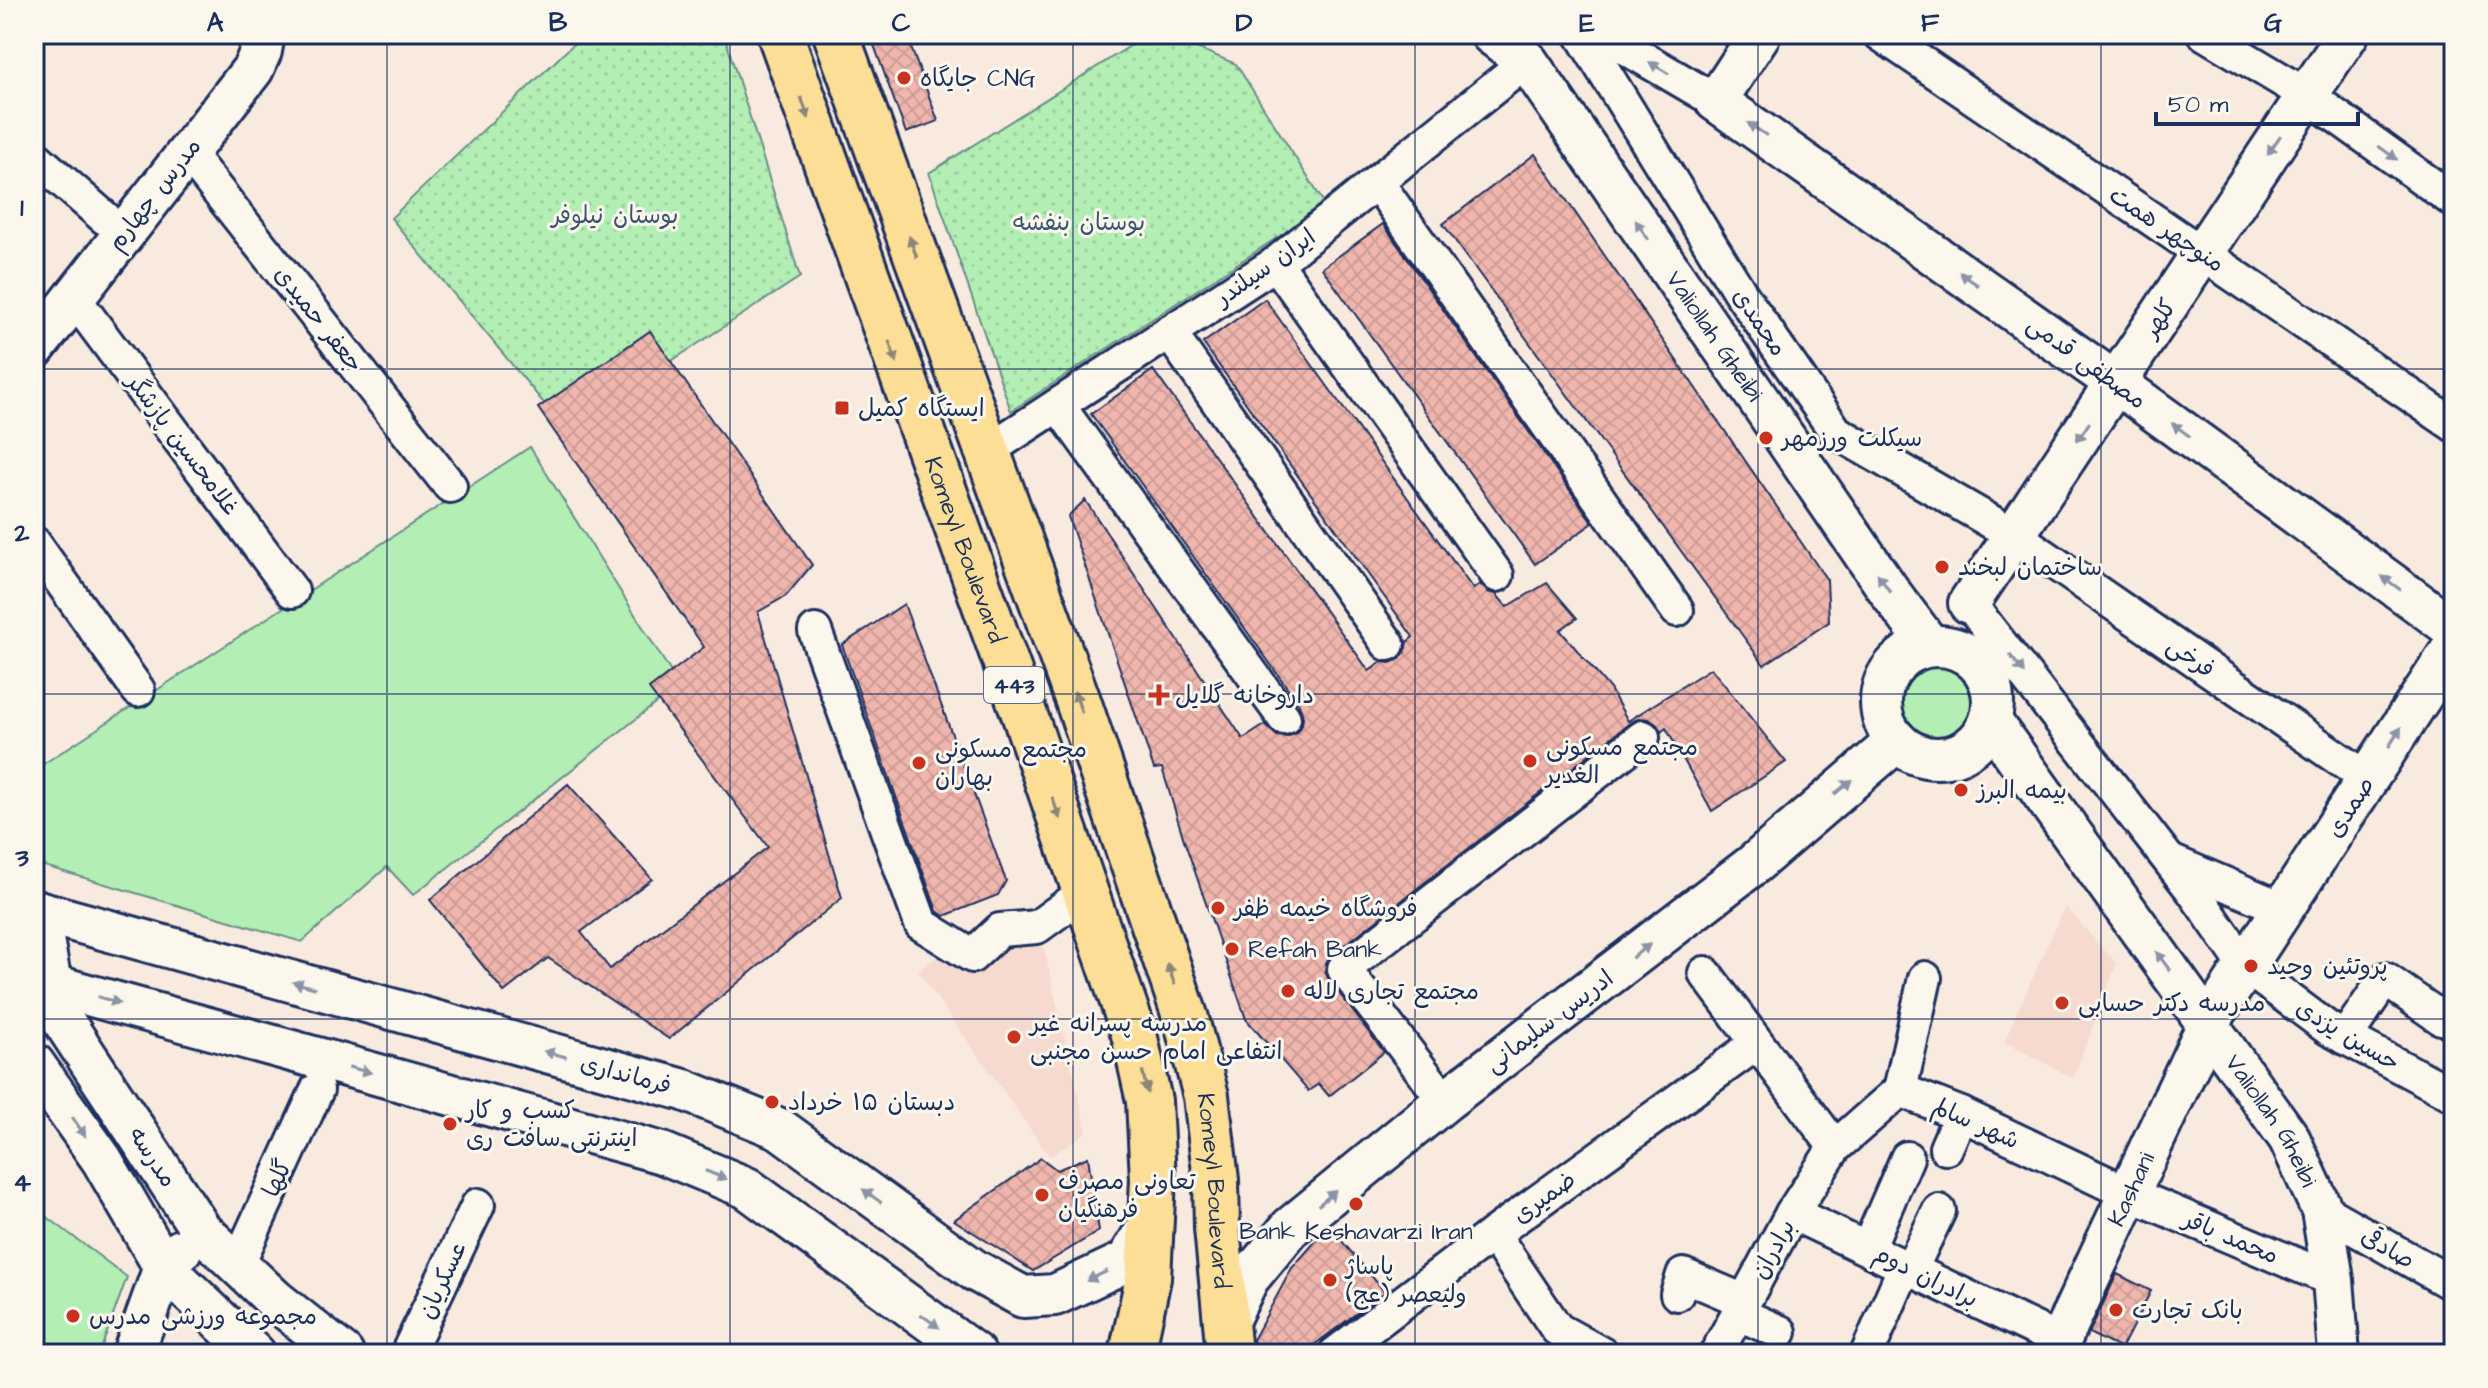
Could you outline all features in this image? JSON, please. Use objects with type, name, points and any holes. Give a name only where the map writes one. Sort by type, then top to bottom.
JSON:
[{"type":"main road","name":"Komeyl Boulevard","points":[[780,34],[1026,719],[1134,1034],[1149,1101],[1153,1179],[1148,1278],[1132,1354]]},
{"type":"main road","name":"Komeyl Boulevard","points":[[836,34],[1078,701],[1186,1019],[1206,1096],[1216,1180],[1220,1344]]},
{"type":"main road","points":[[1148,1278],[1158,1340],[1165,1354]]},
{"type":"street","name":"مدرس چهارم","points":[[34,305],[216,82],[244,34]]},
{"type":"street","name":"مدرس چهارم","points":[[34,349],[253,69],[264,34]]},
{"type":"street","name":"Valiollah Gheibi","points":[[1491,34],[1527,61],[1930,646]]},
{"type":"street","name":"محمدی","points":[[1581,34],[1739,291],[1836,432],[2014,535]]},
{"type":"street","points":[[1602,34],[1716,101],[1760,34]]},
{"type":"street","name":"منوچهر همت","points":[[1880,34],[2454,425]]},
{"type":"street","points":[[2205,34],[2307,95],[2454,201]]},
{"type":"street","name":"کلهر","points":[[1969,603],[2348,34]]},
{"type":"street","name":"ایران سیلندر","points":[[987,451],[1276,263],[1527,61]]},
{"type":"street","name":"مصطفی قدمی","points":[[1716,101],[2116,383],[2454,629]]},
{"type":"street","name":"جعفر حمیدی","points":[[187,152],[450,486]]},
{"type":"street","points":[[34,156],[105,218]]},
{"type":"street","points":[[1377,182],[1677,610]]},
{"type":"street","points":[[1276,263],[1497,575]]},
{"type":"street","name":"غلامحسین پازشگر","points":[[74,298],[292,591]]},
{"type":"street","points":[[1169,332],[1388,644]]},
{"type":"street","points":[[1058,405],[1284,718]]},
{"type":"street","name":"فرخی","points":[[2014,535],[2368,779]]},
{"type":"street","points":[[34,543],[138,690]]},
{"type":"street","name":"حسین یزدی","points":[[1969,603],[2170,861],[2246,967],[2329,1029],[2454,1095]]},
{"type":"street","points":[[815,631],[921,924],[972,956],[1000,930],[1037,927],[1085,892]]},
{"type":"street","points":[[1930,646],[1948,647],[1966,654],[1980,666],[1990,682],[1993,701],[1990,720],[1981,736],[1967,749],[1950,757],[1931,758],[1912,753],[1886,727],[1881,710],[1881,692],[1887,675],[1898,661],[1913,651],[1930,646]]},
{"type":"street","name":"صمدی","points":[[2246,967],[2454,646]]},
{"type":"street","name":"Valiollah Gheibi","points":[[1990,720],[2289,1138],[2322,1210],[2333,1280],[2339,1354]]},
{"type":"street","points":[[1445,1101],[1344,969],[1643,737]]},
{"type":"street","name":"ادریس سلیمانی","points":[[1220,1344],[1248,1279],[1291,1227],[1445,1101],[1754,864],[1897,741]]},
{"type":"street","points":[[2170,861],[2284,909]]},
{"type":"street","name":"فرمانداری","points":[[36,910],[684,1090],[780,1129],[974,1270],[1023,1297],[1055,1295],[1127,1261],[1150,1224]]},
{"type":"street","name":"مدرسه","points":[[36,910],[42,982],[62,1019],[201,1230],[275,1300],[343,1354]]},
{"type":"street","name":"Kashani","points":[[2057,1348],[2208,1024],[2246,967]]},
{"type":"street","points":[[1705,973],[1835,1147],[1900,1090],[1925,978]]},
{"type":"street","points":[[2345,1038],[2385,979],[2441,1018],[2454,1021]]},
{"type":"street","points":[[42,982],[662,1153],[747,1188],[975,1354]]},
{"type":"street","name":"ضمیری","points":[[1335,1354],[1493,1234],[1756,1044]]},
{"type":"street","name":"مدرسه","points":[[34,1064],[102,1160],[164,1267],[255,1354]]},
{"type":"street","name":"گلها","points":[[237,1266],[317,1090]]},
{"type":"street","points":[[662,1153],[684,1090]]},
{"type":"street","name":"شهر سالم","points":[[1900,1090],[1961,1114],[2130,1194]]},
{"type":"street","points":[[1946,1148],[1961,1114]]},
{"type":"street","name":"برادران","points":[[1716,1354],[1792,1213],[1835,1147]]},
{"type":"street","points":[[1868,1248],[1907,1158]]},
{"type":"street","name":"محمد باقر","points":[[2130,1194],[2333,1280]]},
{"type":"street","name":"عسکریان","points":[[407,1354],[478,1205]]},
{"type":"street","name":"صادقی","points":[[2322,1210],[2454,1285]]},
{"type":"street","points":[[1867,1354],[1908,1267],[1939,1211]]},
{"type":"street","name":"برادران دوم","points":[[1792,1213],[1908,1267],[2057,1348]]},
{"type":"street","points":[[133,1354],[164,1267],[201,1230]]},
{"type":"street","points":[[1493,1234],[1557,1329],[1602,1354]]},
{"type":"street","points":[[1677,1294],[1683,1275],[1780,1332]]},
{"type":"shaded area","name":"مدرسه دکتر حسابی","points":[[2065,906],[2117,964],[2073,1078],[2004,1041]]},
{"type":"shaded area","name":"مدرسه پسرانه غیر انتفاعی امام حسن مجنبی","points":[[954,943],[971,972],[1012,945],[1043,945],[1087,1132],[1050,1157],[918,971]]},
{"type":"green space","name":"بوستان نیلوفر","points":[[584,34],[724,34],[800,277],[566,430],[391,218]]},
{"type":"green space","name":"بوستان بنفشه","points":[[1149,34],[1163,34],[1236,64],[1326,206],[1011,411],[929,173]]},
{"type":"green space","points":[[530,447],[679,685],[413,895],[387,867],[302,942],[34,863],[34,770]]},
{"type":"green space","points":[[1939,660],[1954,663],[1967,672],[1976,685],[1979,700],[1976,715],[1967,728],[1954,737],[1939,740],[1924,737],[1911,728],[1902,715],[1899,700],[1902,685],[1911,672],[1924,663]]},
{"type":"green space","name":"مجموعه ورزشی مدرس","points":[[34,1207],[127,1277],[99,1354],[34,1354]]},
{"type":"building","name":"جایگاه CNG","points":[[870,34],[906,34],[938,121],[906,133]]},
{"type":"building","points":[[1535,154],[1827,580],[1829,622],[1764,665],[1443,224]]},
{"type":"building","points":[[1383,224],[1593,523],[1535,564],[1322,268]]},
{"type":"building","points":[[1265,299],[1473,589],[1480,584],[1488,592],[1496,594],[1507,607],[1547,583],[1577,618],[1560,630],[1610,689],[1628,721],[1711,668],[1786,762],[1712,811],[1666,728],[1661,732],[1649,719],[1640,718],[1631,722],[1332,955],[1325,971],[1329,980],[1384,1052],[1329,1096],[1319,1084],[1308,1091],[1246,1019],[1162,768],[1154,769],[1068,516],[1085,500],[1243,739],[1265,725],[1277,736],[1287,737],[1296,733],[1303,717],[1299,704],[1091,414],[1153,370],[1369,671],[1382,662],[1400,659],[1407,642],[1413,637],[1203,343]]},
{"type":"building","points":[[650,331],[812,565],[786,596],[758,612],[842,898],[669,1039],[548,958],[504,992],[430,900],[568,784],[652,879],[581,932],[610,969],[768,847],[649,689],[704,647],[538,408]]},
{"type":"building","name":"مجتمع مسکونی بهاران","points":[[904,604],[1006,881],[998,895],[944,916],[937,911],[842,645]]},
{"type":"building","name":"تعاونی مصرف فرهنگیان","points":[[1088,1157],[1099,1231],[1033,1271],[954,1220],[1041,1158],[1057,1170]]},
{"type":"building","name":"پاساژ ولیعصر (عج)","points":[[1329,1226],[1385,1292],[1302,1354],[1258,1354],[1253,1340],[1292,1268]]},
{"type":"building","name":"بانک تجارت","points":[[2117,1274],[2151,1291],[2121,1349],[2089,1333]]},
{"type":"place","name":"جایگاه CNG","points":[[904,78]]},
{"type":"place","name":"ایستگاه کمیل","points":[[842,408]]},
{"type":"place","name":"سیکلت ورزمهر","points":[[1766,438]]},
{"type":"place","name":"ساختمان لبخند","points":[[1942,567]]},
{"type":"place","name":"داروخانه گلایل","points":[[1159,695]]},
{"type":"place","name":"مجتمع مسکونی الغدیر","points":[[1530,761]]},
{"type":"place","name":"مجتمع مسکونی بهاران","points":[[919,763]]},
{"type":"place","name":"بیمه البرز","points":[[1961,790]]},
{"type":"place","name":"فروشگاه خیمه ظفر","points":[[1218,908]]},
{"type":"place","name":"Refah Bank","points":[[1232,949]]},
{"type":"place","name":"پروتئین وحید","points":[[2251,966]]},
{"type":"place","name":"مجتمع تجاری لاله","points":[[1288,991]]},
{"type":"place","name":"مدرسه دکتر حسابی","points":[[2062,1003]]},
{"type":"place","name":"مدرسه پسرانه غیر انتفاعی امام حسن مجنبی","points":[[1014,1037]]},
{"type":"place","name":"دبستان ۱۵ خرداد","points":[[772,1102]]},
{"type":"place","name":"کسب و کار اینترنتی سافت ری","points":[[450,1124]]},
{"type":"place","name":"تعاونی مصرف فرهنگیان","points":[[1042,1195]]},
{"type":"place","name":"Bank Keshavarzi Iran","points":[[1356,1204]]},
{"type":"place","name":"پاساژ ولیعصر (عج)","points":[[1330,1280]]},
{"type":"place","name":"بانک تجارت","points":[[2116,1310]]},
{"type":"place","name":"مجموعه ورزشی مدرس","points":[[73,1316]]}]
